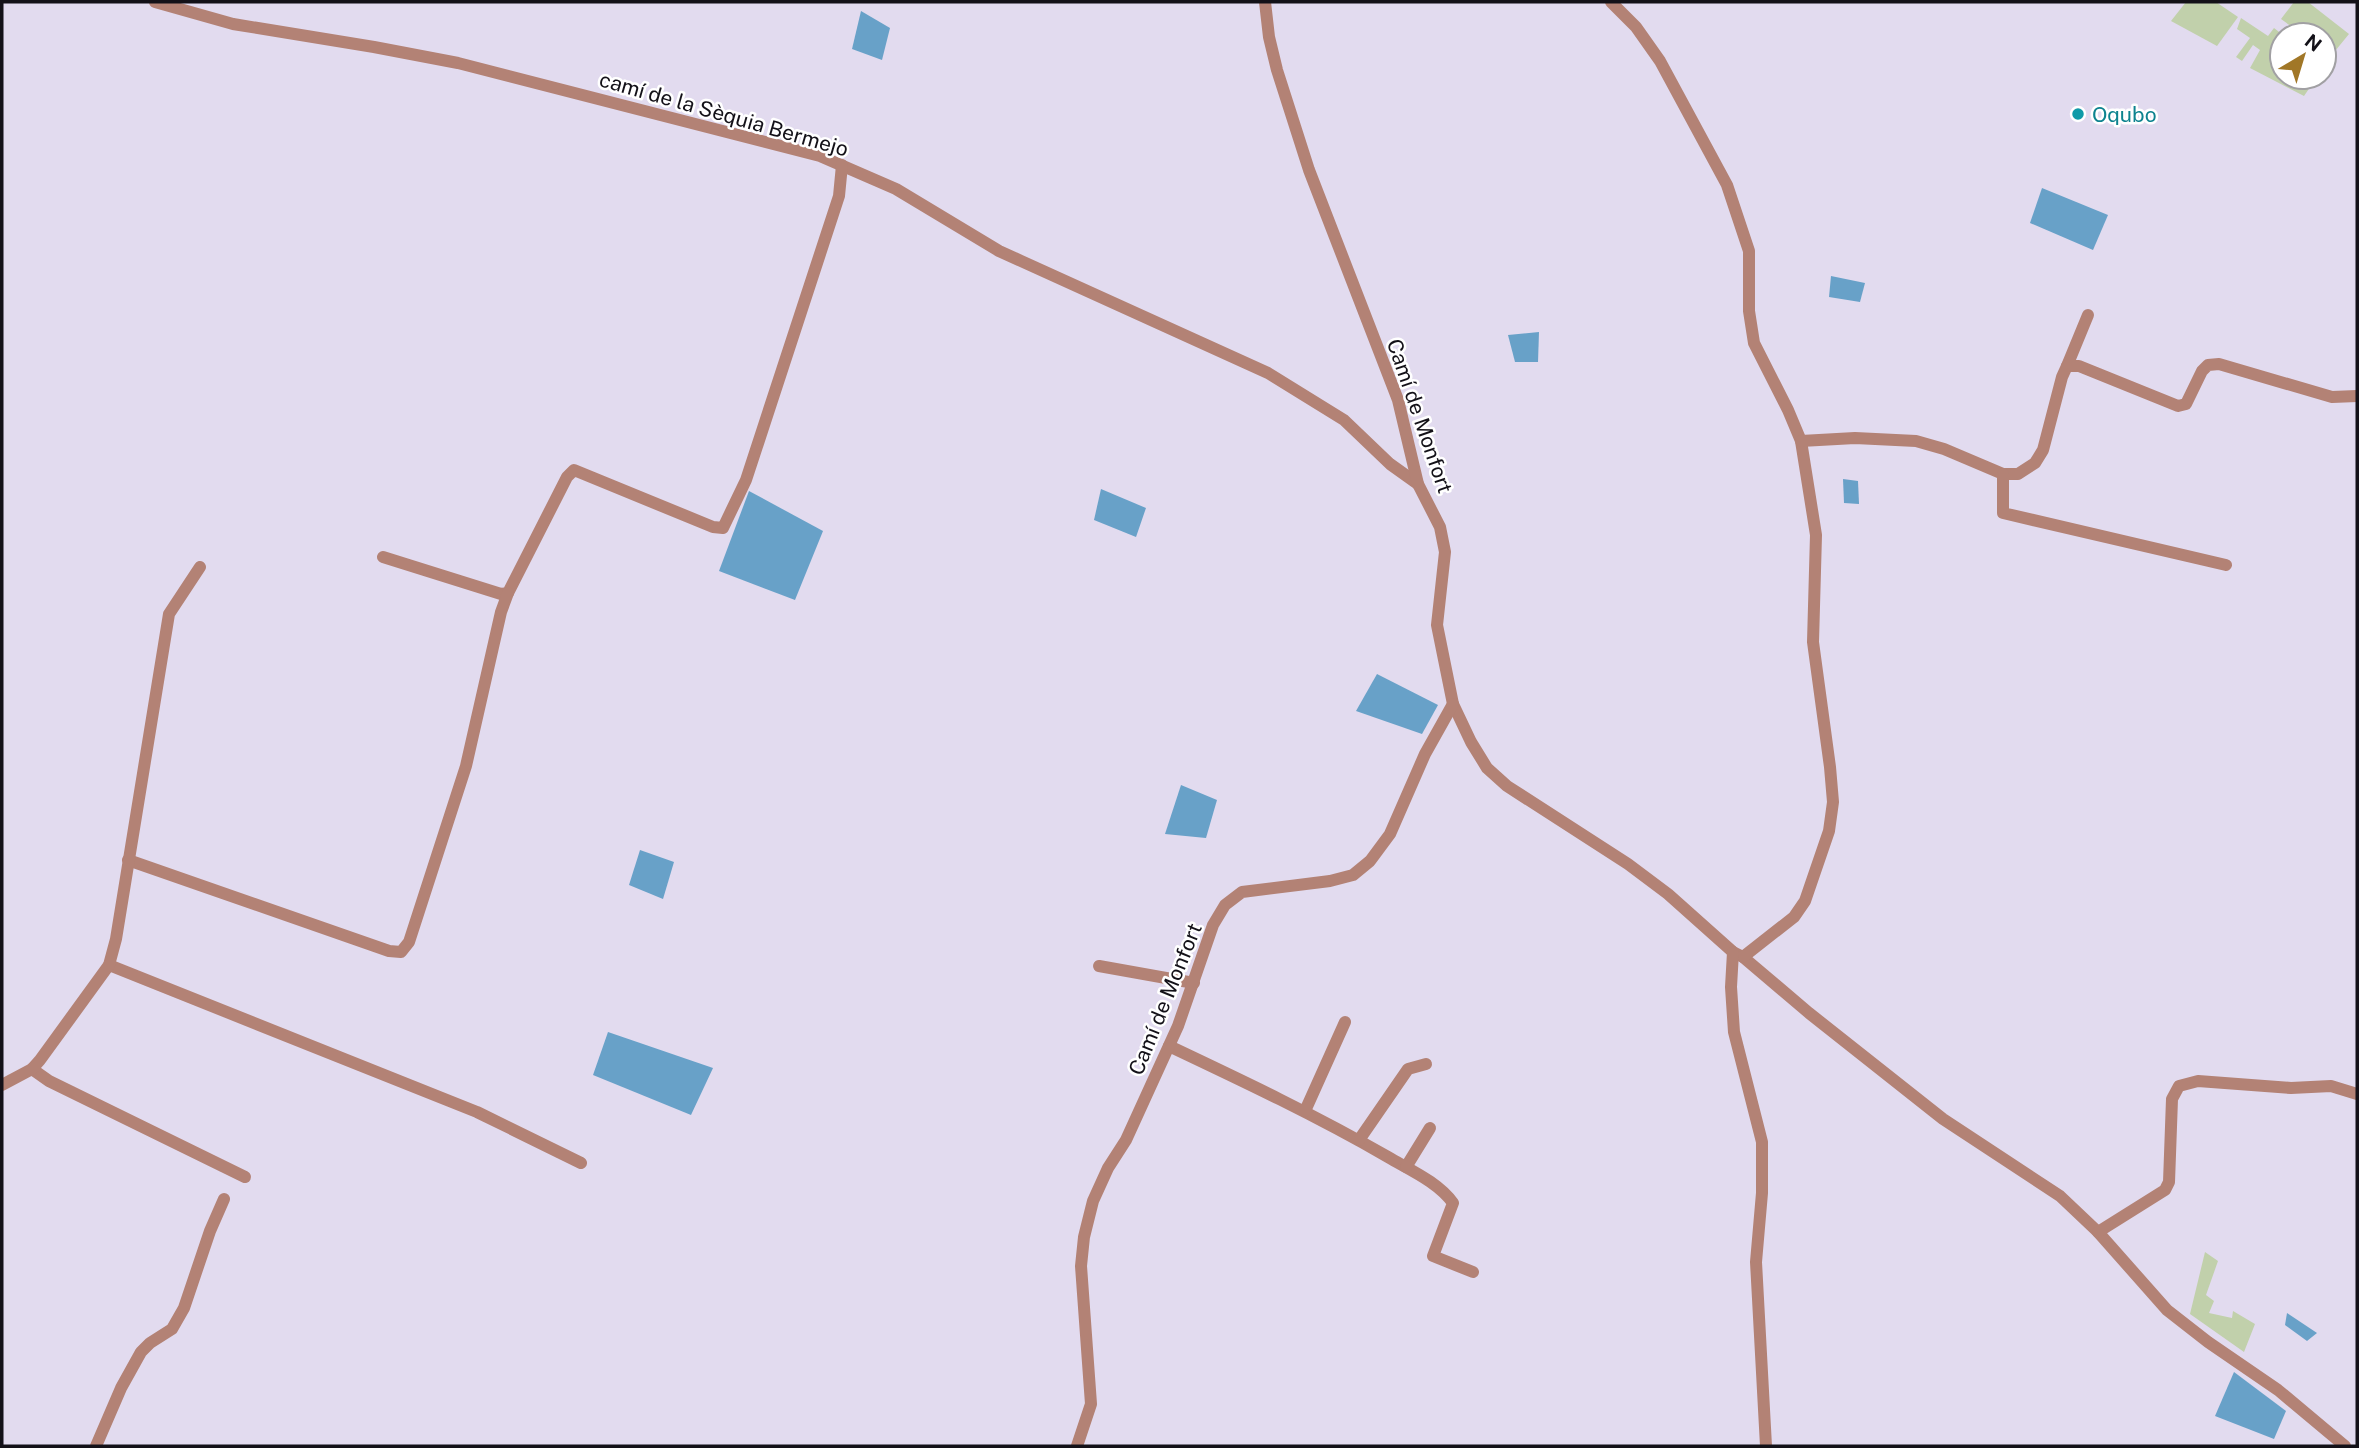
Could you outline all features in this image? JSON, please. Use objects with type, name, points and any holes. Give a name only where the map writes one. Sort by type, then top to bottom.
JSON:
[{"type":"street","name":"camí de la Sèquia Bermejo","points":[[155,2],[233,24],[458,63],[820,156],[896,189],[999,251],[1268,373],[1344,420],[1390,464],[1418,484]]},
{"type":"street","name":"Camí de Monfort","points":[[1077,1446],[1091,1404],[1081,1266],[1084,1237],[1093,1201],[1108,1168],[1126,1140],[1169,1046],[1213,925],[1225,905],[1241,892],[1330,881],[1353,875],[1370,860],[1390,834],[1425,754],[1453,704],[1437,625],[1445,552],[1440,527],[1418,484],[1398,400],[1327,219],[1281,83],[1269,37],[1265,2]]},
{"type":"street","points":[[1611,2],[1636,27],[1660,61],[1727,186],[1749,251],[1749,311],[1754,343],[1801,441],[1816,535],[1813,642],[1833,802],[1829,831],[1805,901],[1794,917],[1738,954],[1731,987],[1734,1032],[1762,1142],[1762,1193],[1756,1262],[1766,1446]]},
{"type":"street","points":[[128,860],[389,951],[401,951],[409,942],[466,766],[501,612],[567,477],[573,470],[713,527],[723,528],[746,480],[839,196],[842,165]]},
{"type":"street","points":[[1801,441],[1855,438],[1916,441],[1944,449],[2003,474],[2018,474],[2035,463],[2043,450],[2062,377],[2088,315]]},
{"type":"street","points":[[2067,366],[2079,366],[2178,406],[2186,404],[2202,371],[2208,365],[2219,364],[2332,397],[2357,396]]},
{"type":"street","points":[[2003,474],[2003,513],[2226,565]]},
{"type":"street","points":[[383,557],[501,594],[508,593]]},
{"type":"street","points":[[2,1085],[32,1069],[109,965],[116,939],[169,614],[200,568]]},
{"type":"street","points":[[1453,704],[1487,768],[1507,786],[1638,871],[1808,1013],[1943,1119],[2060,1196],[2098,1232],[2167,1310],[2278,1390],[2344,1446]]},
{"type":"street","points":[[109,965],[477,1112],[581,1163]]},
{"type":"street","points":[[1098,966],[1194,983]]},
{"type":"street","points":[[1305,1111],[1345,1022]]},
{"type":"street","points":[[1169,1046],[1305,1111],[1406,1167],[1445,1192],[1452,1203],[1433,1256],[1473,1272]]},
{"type":"street","points":[[1359,1140],[1408,1069],[1426,1064]]},
{"type":"street","points":[[32,1069],[49,1081],[245,1177]]},
{"type":"street","points":[[2098,1232],[2165,1190],[2169,1182],[2172,1099],[2179,1086],[2198,1081],[2291,1088],[2331,1086],[2357,1094]]},
{"type":"street","points":[[1406,1167],[1430,1128]]},
{"type":"street","points":[[96,1446],[121,1388],[141,1352],[172,1329],[184,1308],[210,1231],[224,1199]]},
{"type":"green space","points":[[2186,2],[2216,2],[2238,17],[2217,46],[2171,21]]},
{"type":"green space","points":[[2294,2],[2308,2],[2332,21],[2284,21],[2281,19]]},
{"type":"green space","points":[[2241,18],[2268,36],[2268,77],[2250,68],[2260,50],[2253,45],[2242,61],[2236,57],[2250,38],[2237,29]]},
{"type":"green space","points":[[2338,25],[2349,34],[2338,47]]},
{"type":"green space","points":[[2294,91],[2307,91],[2304,96]]},
{"type":"green space","points":[[2205,1252],[2218,1261],[2206,1295],[2214,1301],[2209,1313],[2232,1318],[2233,1311],[2255,1324],[2244,1352],[2190,1314]]},
{"type":"water","points":[[861,11],[890,28],[882,60],[852,49]]},
{"type":"water","points":[[2042,188],[2108,215],[2093,250],[2030,223]]},
{"type":"water","points":[[1831,276],[1865,283],[1860,302],[1829,297]]},
{"type":"water","points":[[1539,332],[1538,362],[1515,362],[1508,335]]},
{"type":"water","points":[[1843,479],[1858,481],[1859,504],[1844,503]]},
{"type":"water","points":[[1101,489],[1146,508],[1136,537],[1094,520]]},
{"type":"water","points":[[749,491],[823,531],[795,600],[719,571]]},
{"type":"water","points":[[1377,674],[1438,705],[1422,734],[1356,711]]},
{"type":"water","points":[[1181,785],[1217,800],[1206,838],[1165,834]]},
{"type":"water","points":[[640,850],[674,862],[663,899],[629,885]]},
{"type":"water","points":[[608,1032],[713,1068],[691,1115],[593,1075]]},
{"type":"water","points":[[2287,1313],[2317,1333],[2307,1341],[2285,1325]]},
{"type":"water","points":[[2234,1372],[2286,1411],[2274,1439],[2215,1416]]},
{"type":"place","name":"Oqubo","points":[[2078,114]]}]
